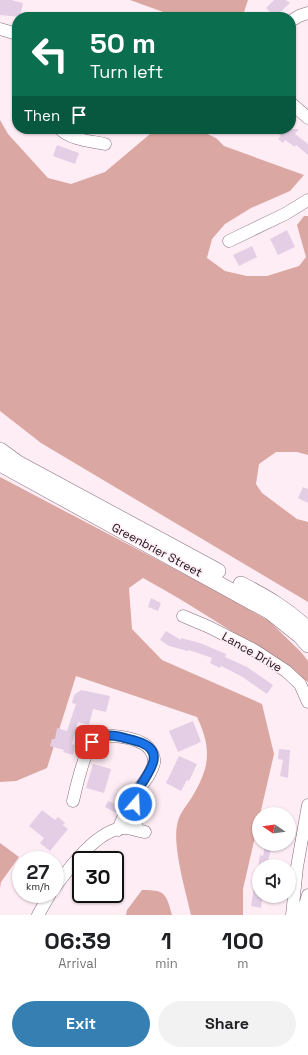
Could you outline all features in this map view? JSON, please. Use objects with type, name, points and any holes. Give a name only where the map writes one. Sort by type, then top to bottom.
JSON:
[{"type":"main road","name":"Greenbrier Street","points":[[0,450],[18,463],[265,597],[292,614],[308,629]]},
{"type":"main road","name":"Greenbrier Street","points":[[0,464],[270,612],[300,636],[308,645]]},
{"type":"street","points":[[296,18],[308,13]]},
{"type":"street","points":[[0,29],[12,33]]},
{"type":"street","points":[[296,107],[308,118]]},
{"type":"street","points":[[66,134],[105,144]]},
{"type":"street","points":[[229,241],[285,214],[308,200]]},
{"type":"street","name":"Lance Drive","points":[[183,616],[209,627],[254,650],[286,671],[300,684],[308,702]]},
{"type":"street","points":[[72,801],[86,755],[96,737],[103,735],[113,736],[141,742],[151,750],[154,762],[152,769],[131,800],[118,830]]},
{"type":"street","points":[[64,875],[98,839],[123,828],[141,831],[135,817],[136,793]]},
{"type":"street","points":[[292,915],[297,867],[308,805]]},
{"type":"street","points":[[302,915],[308,895]]},
{"type":"street","points":[[38,915],[45,903]]},
{"type":"shaded area","points":[[130,0],[248,0],[244,12],[163,12]]},
{"type":"shaded area","points":[[0,120],[8,134],[48,178],[71,184],[105,172],[150,134],[207,134],[216,138],[224,146],[304,175],[290,191],[251,208],[225,224],[212,239],[207,258],[225,271],[247,276],[267,276],[299,266],[306,257],[297,225],[304,216],[308,216],[308,455],[297,452],[276,452],[259,464],[256,484],[262,493],[297,519],[308,522],[308,602],[41,443],[0,411]]},
{"type":"shaded area","points":[[0,477],[211,588],[269,621],[301,652],[308,661],[308,682],[206,615],[143,578],[129,588],[132,629],[162,660],[262,704],[274,754],[262,807],[252,807],[252,850],[243,889],[243,915],[191,915],[183,881],[176,842],[176,830],[182,812],[198,786],[207,758],[205,739],[197,717],[76,676],[47,768],[16,781],[0,782]]},
{"type":"shaded area","points":[[0,843],[12,852],[12,867],[1,882],[0,888]]},
{"type":"shaded area","points":[[142,890],[156,891],[163,894],[166,897],[172,915],[126,915],[127,910]]},
{"type":"building","points":[[0,0],[11,0],[23,3],[21,12],[12,12],[12,16],[0,15]]},
{"type":"building","points":[[274,0],[286,0],[290,3],[280,12],[270,12],[266,8]]},
{"type":"building","points":[[278,134],[295,134],[308,144],[308,155],[296,145],[295,147],[285,140],[283,143],[278,139],[281,136]]},
{"type":"building","points":[[57,145],[79,153],[75,164],[53,156]]},
{"type":"building","points":[[287,230],[295,247],[278,255],[270,239]]},
{"type":"building","points":[[252,246],[257,257],[239,266],[233,255]]},
{"type":"building","points":[[303,487],[308,489],[308,503],[298,498]]},
{"type":"building","points":[[151,598],[161,603],[158,611],[148,607]]},
{"type":"building","points":[[166,631],[181,640],[181,638],[200,643],[226,654],[225,657],[247,667],[273,685],[267,694],[241,676],[221,666],[220,668],[210,663],[212,658],[189,650],[169,646],[160,640]]},
{"type":"building","points":[[81,690],[110,696],[106,712],[93,709],[89,725],[78,722],[72,744],[75,745],[73,755],[63,752],[64,750],[50,746],[52,739],[55,739],[57,728],[67,731],[76,704],[72,703],[74,695]]},
{"type":"building","points":[[193,721],[201,742],[178,752],[169,731]]},
{"type":"building","points":[[279,749],[290,750],[288,778],[280,776],[283,760],[278,759]]},
{"type":"building","points":[[179,756],[197,764],[189,781],[187,780],[181,791],[166,783]]},
{"type":"building","points":[[93,764],[111,769],[104,793],[86,788]]},
{"type":"building","points":[[108,801],[120,806],[116,813],[105,807]]},
{"type":"building","points":[[42,810],[55,820],[58,817],[65,823],[63,825],[68,829],[50,851],[40,843],[44,838],[29,826]]},
{"type":"building","points":[[264,851],[270,851],[269,859],[259,859],[260,855],[263,856]]},
{"type":"building","points":[[252,900],[252,903],[262,903],[261,908],[251,906]]},
{"type":"route","points":[[92,742],[96,737],[103,735],[113,736],[141,742],[151,750],[154,762],[152,769],[136,793],[135,804]]}]
